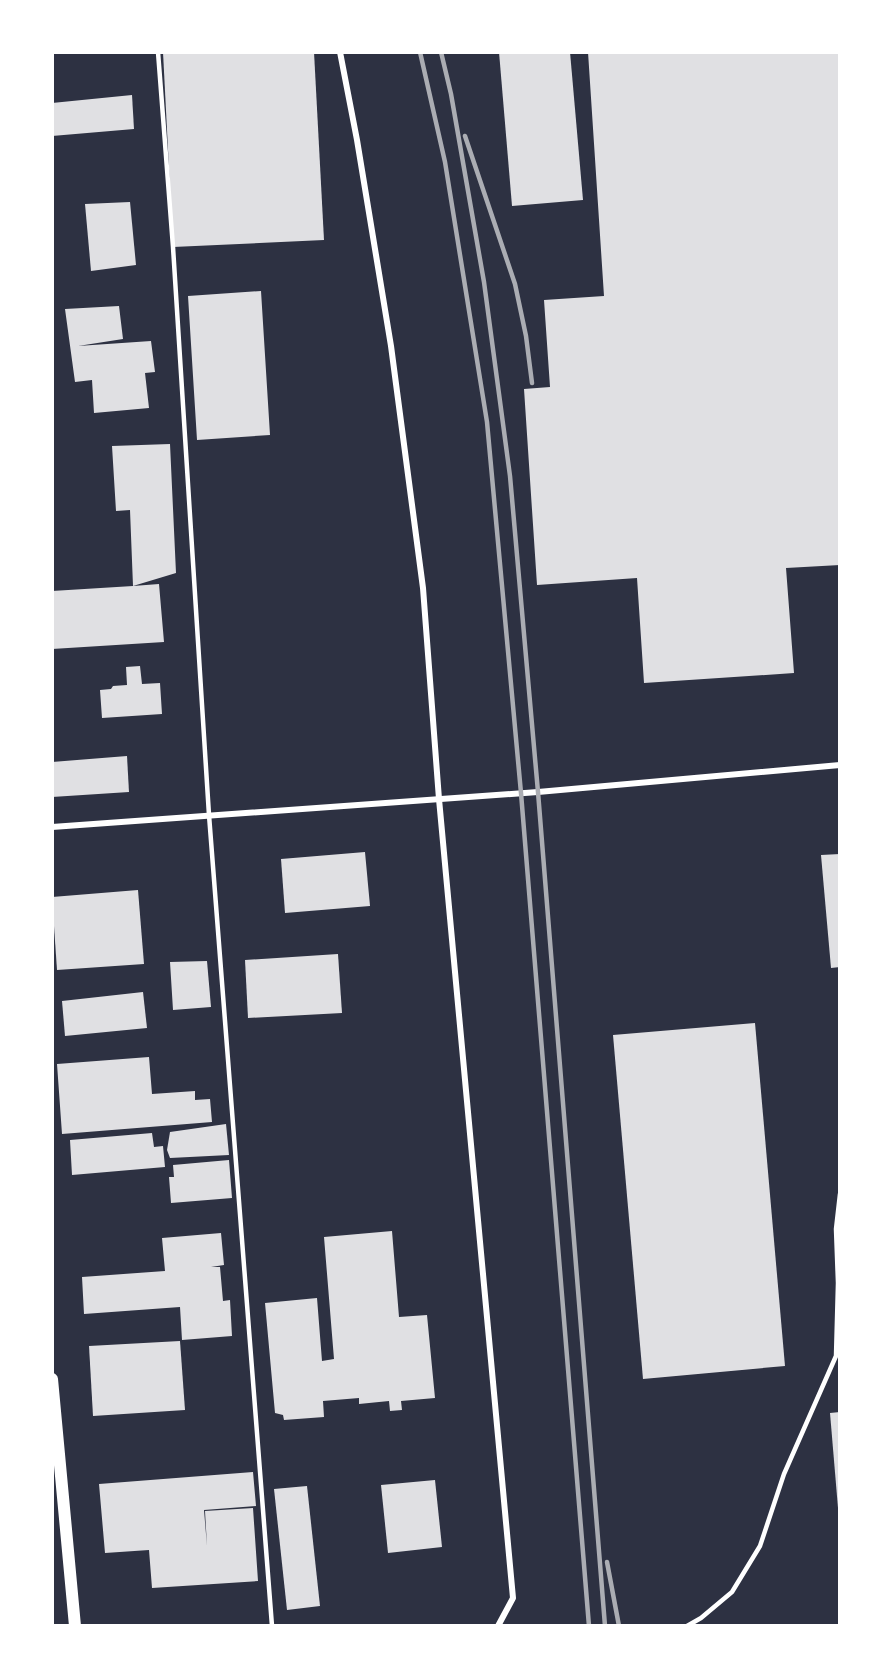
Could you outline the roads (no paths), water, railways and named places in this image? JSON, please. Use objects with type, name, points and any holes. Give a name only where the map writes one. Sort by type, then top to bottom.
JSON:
[{"type":"main road","points":[[52,1379],[75,1626]]},
{"type":"street","points":[[340,52],[392,346],[423,588],[439,799],[513,1598],[498,1626]]},
{"type":"street","points":[[52,827],[538,792],[840,765]]},
{"type":"lane","points":[[158,52],[173,247],[209,815],[272,1626]]},
{"type":"lane","points":[[687,1626],[701,1618],[732,1592],[760,1546],[784,1474],[838,1355],[836,1229],[840,1194]]},
{"type":"railway","points":[[420,52],[445,162],[487,422],[521,793],[589,1626]]},
{"type":"railway","points":[[441,52],[451,94],[484,282],[510,476],[538,792],[605,1626]]},
{"type":"railway","points":[[465,136],[515,284],[526,336],[532,383]]},
{"type":"railway","points":[[607,1562],[619,1626]]}]
